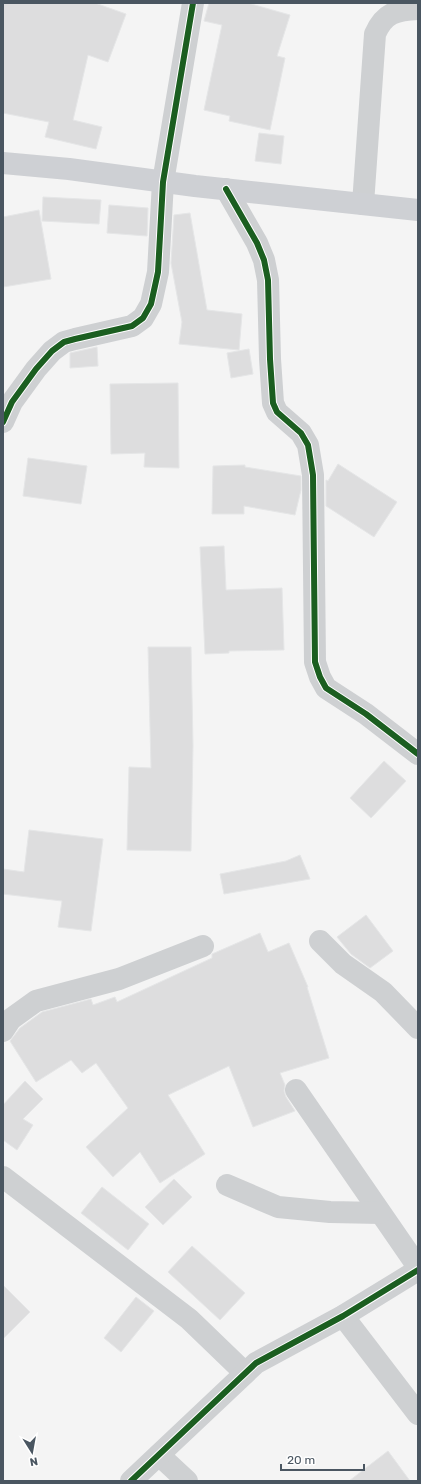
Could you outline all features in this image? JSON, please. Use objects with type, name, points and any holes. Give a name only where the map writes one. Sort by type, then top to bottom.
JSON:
[{"type":"main road","points":[[3,163],[69,169],[163,182],[418,210]]},
{"type":"street","points":[[3,422],[12,402],[36,369],[52,351],[64,342],[132,326],[143,318],[151,304],[158,272],[163,182],[193,3]]},
{"type":"street","points":[[363,204],[375,34],[380,23],[388,14],[418,9]]},
{"type":"street","points":[[226,189],[257,243],[268,280],[270,360],[273,403],[277,412],[301,433],[308,445],[313,475],[315,662],[320,678],[326,688],[366,714],[418,754]]},
{"type":"street","points":[[320,941],[343,964],[383,992],[418,1028]]},
{"type":"street","points":[[3,1031],[11,1019],[36,1001],[119,979],[204,946]]},
{"type":"street","points":[[296,1090],[418,1267]]},
{"type":"street","points":[[3,1177],[189,1319],[245,1373]]},
{"type":"street","points":[[227,1185],[278,1207],[330,1212],[380,1212]]},
{"type":"street","points":[[131,1481],[256,1363],[343,1316],[418,1270]]},
{"type":"street","points":[[343,1316],[418,1414]]},
{"type":"street","points":[[159,1455],[187,1481]]},
{"type":"building","points":[[3,3],[95,3],[126,14],[108,62],[88,55],[73,120],[102,127],[96,149],[45,137],[49,122],[3,113]]},
{"type":"building","points":[[209,3],[248,3],[290,15],[277,56],[285,58],[270,130],[229,121],[230,116],[204,110],[222,25],[204,21]]},
{"type":"building","points":[[259,133],[284,136],[281,164],[255,161]]},
{"type":"building","points":[[43,197],[101,200],[99,224],[42,221]]},
{"type":"building","points":[[109,205],[148,208],[147,236],[107,233]]},
{"type":"building","points":[[39,210],[51,279],[3,287],[3,217]]},
{"type":"building","points":[[190,213],[207,310],[242,314],[239,350],[179,344],[182,322],[171,263],[174,215]]},
{"type":"building","points":[[97,347],[98,366],[70,368],[70,353]]},
{"type":"building","points":[[249,349],[253,374],[231,378],[227,353]]},
{"type":"building","points":[[178,383],[179,468],[144,467],[145,453],[111,454],[110,384]]},
{"type":"building","points":[[28,458],[87,466],[81,504],[23,496]]},
{"type":"building","points":[[338,464],[397,502],[374,537],[326,506],[326,480],[328,481]]},
{"type":"building","points":[[245,465],[245,467],[301,476],[301,490],[295,515],[244,506],[244,514],[212,514],[213,466]]},
{"type":"building","points":[[224,546],[226,590],[282,588],[284,650],[229,651],[229,653],[205,654],[200,547]]},
{"type":"building","points":[[148,647],[191,647],[193,746],[191,851],[127,850],[129,767],[151,768]]},
{"type":"building","points":[[384,761],[406,781],[371,818],[350,798]]},
{"type":"building","points":[[29,830],[103,839],[91,931],[58,927],[62,901],[3,894],[3,869],[24,872]]},
{"type":"building","points":[[300,855],[310,879],[224,894],[220,874],[286,861]]},
{"type":"building","points":[[366,915],[393,951],[370,968],[351,954],[337,937]]},
{"type":"building","points":[[260,933],[268,952],[289,943],[308,987],[329,1058],[280,1073],[285,1085],[284,1091],[286,1097],[295,1111],[253,1127],[229,1066],[168,1095],[205,1154],[160,1183],[140,1152],[113,1177],[86,1147],[128,1108],[96,1063],[82,1073],[71,1060],[36,1082],[10,1041],[20,1028],[42,1012],[91,999],[93,1005],[115,997],[117,1002],[212,958],[212,954]]},
{"type":"building","points":[[25,1081],[43,1099],[23,1119],[33,1125],[17,1150],[3,1140],[3,1105]]},
{"type":"building","points":[[174,1179],[192,1197],[163,1225],[145,1207]]},
{"type":"building","points":[[102,1187],[149,1224],[128,1250],[81,1213]]},
{"type":"building","points":[[192,1246],[245,1293],[220,1320],[168,1272]]},
{"type":"building","points":[[3,1285],[30,1312],[3,1339]]},
{"type":"building","points":[[136,1297],[154,1311],[121,1352],[104,1338]]},
{"type":"building","points":[[388,1451],[410,1481],[349,1481]]},
{"type":"cycle path","points":[[3,422],[12,402],[36,369],[52,351],[64,342],[132,326],[143,318],[151,304],[158,272],[163,182],[193,3]]},
{"type":"cycle path","points":[[226,189],[257,243],[264,260],[268,280],[270,359],[273,403],[277,412],[301,433],[308,445],[313,475],[315,662],[320,677],[326,688],[366,714],[418,754]]},
{"type":"cycle path","points":[[131,1481],[256,1363],[343,1316],[418,1270]]}]
